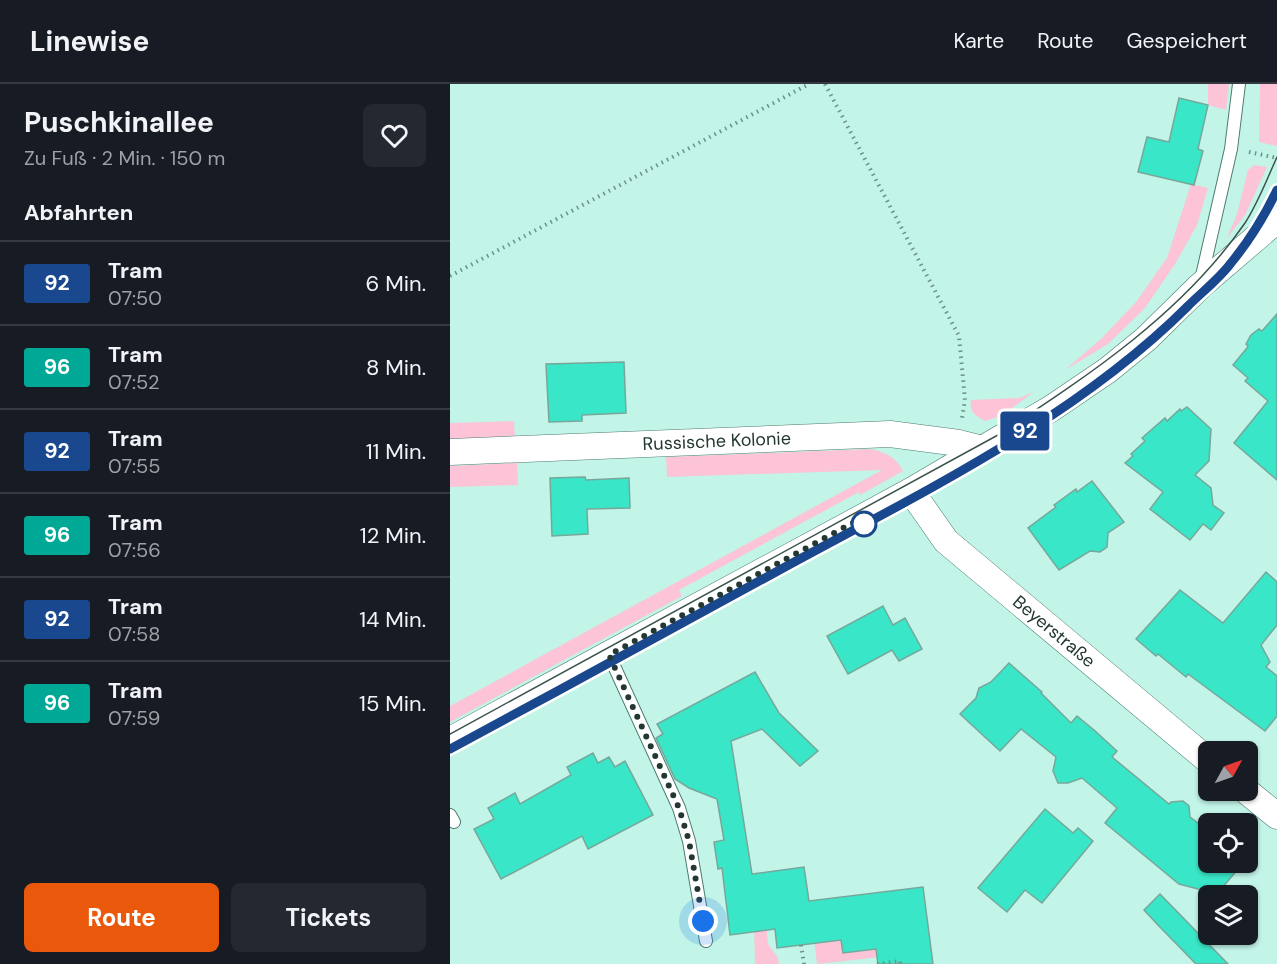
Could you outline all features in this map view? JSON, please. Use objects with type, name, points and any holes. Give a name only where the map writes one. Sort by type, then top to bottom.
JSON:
[{"type":"street","points":[[450,740],[911,491],[971,446],[1052,408],[1108,370],[1146,339],[1200,286],[1277,220]]},
{"type":"street","name":"Russische Kolonie","points":[[450,452],[890,434],[971,446]]},
{"type":"street","name":"Beyerstraße","points":[[911,491],[946,541],[1198,752]]},
{"type":"street","points":[[1258,801],[1277,816]]},
{"type":"lane","points":[[1200,286],[1231,149],[1239,84]]},
{"type":"lane","points":[[609,655],[679,808],[689,841],[706,941]]},
{"type":"path","points":[[450,276],[809,84]]},
{"type":"path","points":[[825,84],[959,336],[971,446]]},
{"type":"path","points":[[1231,149],[1277,158]]},
{"type":"path","points":[[801,945],[804,964]]},
{"type":"path","points":[[878,964],[900,961],[900,964]]},
{"type":"shaded area","points":[[1208,84],[1229,84],[1226,110],[1208,105]]},
{"type":"shaded area","points":[[1260,84],[1277,84],[1277,146],[1259,142]]},
{"type":"shaded area","points":[[1254,165],[1267,167],[1245,215],[1227,238],[1237,214],[1248,170]]},
{"type":"shaded area","points":[[1191,184],[1208,188],[1197,225],[1175,264],[1145,308],[1108,344],[1065,370],[1102,338],[1136,302],[1167,258]]},
{"type":"shaded area","points":[[1034,392],[1001,416],[985,421],[971,408],[971,400],[1020,398]]},
{"type":"shaded area","points":[[514,421],[515,439],[450,442],[450,423]]},
{"type":"shaded area","points":[[871,449],[890,456],[903,471],[860,495],[859,492],[679,590],[682,596],[450,722],[450,706],[882,470],[667,477],[666,457]]},
{"type":"shaded area","points":[[517,463],[518,485],[450,487],[450,466]]},
{"type":"shaded area","points":[[762,875],[768,944],[778,958],[779,964],[755,964],[753,882]]},
{"type":"shaded area","points":[[838,920],[843,953],[879,949],[880,957],[817,964],[812,923]]},
{"type":"building","points":[[1179,98],[1208,105],[1198,149],[1203,151],[1194,185],[1138,172],[1147,137],[1169,142]]},
{"type":"building","points":[[1277,314],[1277,480],[1234,443],[1268,401],[1245,381],[1248,378],[1233,365],[1247,348],[1246,344],[1251,335],[1259,329],[1262,331]]},
{"type":"building","points":[[624,362],[626,413],[582,415],[582,421],[549,422],[546,364]]},
{"type":"building","points":[[1187,407],[1211,429],[1209,461],[1195,475],[1211,488],[1213,505],[1224,513],[1211,530],[1203,524],[1190,540],[1150,509],[1163,492],[1125,463],[1145,441],[1142,438],[1165,418],[1167,421],[1180,409],[1181,411]]},
{"type":"building","points":[[585,477],[586,480],[629,478],[630,508],[587,509],[588,534],[552,536],[550,478]]},
{"type":"building","points":[[1092,481],[1124,522],[1108,533],[1107,547],[1100,552],[1090,551],[1059,570],[1028,528],[1056,507],[1054,505]]},
{"type":"building","points":[[1266,572],[1277,582],[1277,625],[1261,645],[1270,662],[1266,667],[1277,676],[1277,716],[1265,731],[1188,674],[1186,677],[1158,654],[1156,656],[1136,639],[1180,590],[1223,623]]},
{"type":"building","points":[[883,606],[893,625],[905,618],[922,649],[899,661],[892,650],[848,674],[827,636]]},
{"type":"building","points":[[1009,663],[1042,692],[1071,723],[1077,716],[1117,751],[1112,757],[1169,804],[1183,801],[1189,806],[1190,817],[1198,823],[1198,873],[1235,873],[1225,885],[1198,885],[1198,889],[1179,884],[1105,823],[1117,808],[1082,778],[1068,783],[1058,783],[1053,771],[1056,757],[1021,729],[1000,751],[960,714],[976,698],[979,688],[991,682]]},
{"type":"building","points":[[755,672],[779,713],[818,751],[800,766],[762,729],[731,741],[752,874],[804,867],[809,901],[923,887],[933,964],[878,964],[876,949],[843,953],[841,940],[777,948],[775,929],[730,935],[722,868],[718,869],[714,842],[724,840],[717,799],[689,788],[675,779],[656,738],[663,734],[657,724]]},
{"type":"building","points":[[593,753],[598,763],[609,757],[615,767],[625,761],[653,815],[588,849],[582,836],[501,879],[474,829],[494,819],[488,808],[515,793],[520,804],[571,775],[567,767]]},
{"type":"building","points":[[1045,809],[1073,833],[1078,828],[1093,841],[1042,903],[1025,890],[1007,912],[978,888]]},
{"type":"building","points":[[1160,894],[1198,933],[1198,945],[1210,945],[1228,964],[1196,964],[1144,910]]},
{"type":"tram line","points":[[450,734],[998,435],[1100,366],[1163,314],[1220,256],[1245,223],[1277,157]]},
{"type":"tram line","points":[[450,749],[947,479],[1049,417],[1098,383],[1144,346],[1216,280],[1250,237],[1277,190]]},
{"type":"tram line","name":"92","points":[[450,749],[881,515],[1003,445],[1084,394],[1162,332],[1231,264],[1268,209],[1277,190]]},
{"type":"route","points":[[703,921],[689,841],[679,808],[609,655],[869,514],[864,524]]}]
